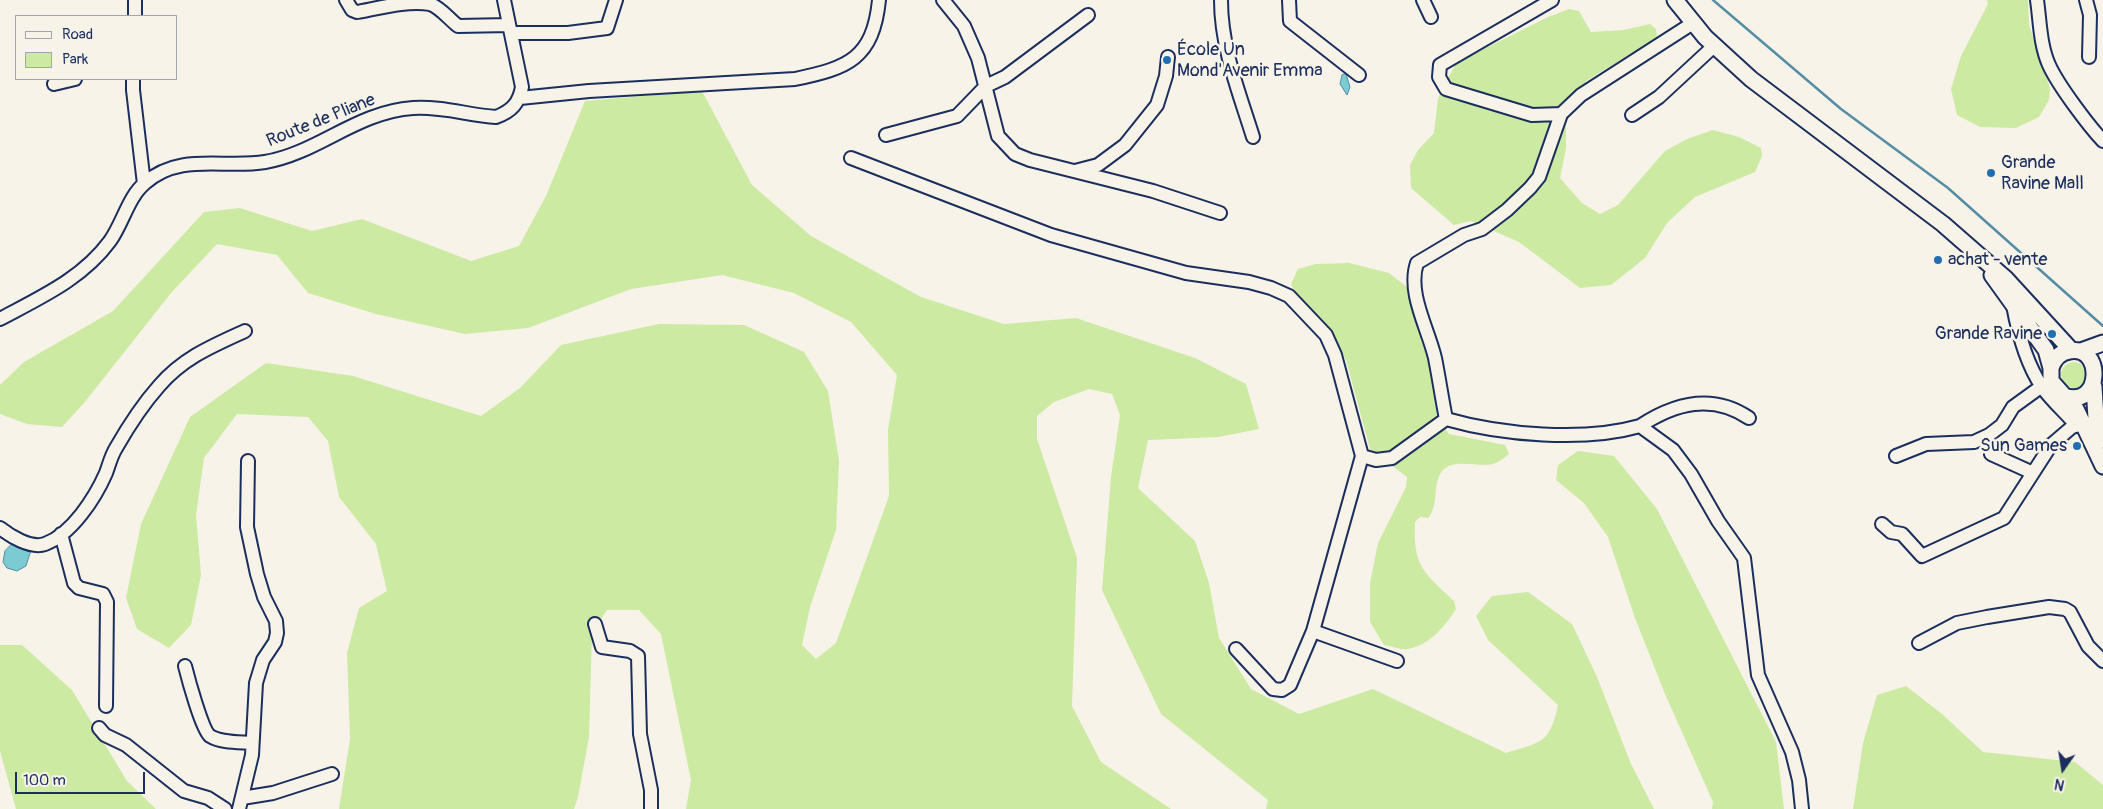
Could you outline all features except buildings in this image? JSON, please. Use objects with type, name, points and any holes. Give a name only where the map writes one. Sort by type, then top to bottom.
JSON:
[{"type":"main road","points":[[1675,0],[1714,46],[1764,90],[1943,224],[2006,279],[2076,351],[2093,360],[2096,380],[2096,418],[2103,440]]},
{"type":"main road","points":[[1990,266],[1992,276],[2013,302],[2046,350],[2051,368],[2051,381],[2058,392],[2076,410],[2080,425],[2103,466]]},
{"type":"main road","points":[[2051,368],[2058,356],[2103,343]]},
{"type":"main road","points":[[2064,396],[2078,397],[2087,394],[2096,380],[2103,352]]},
{"type":"street","points":[[135,0],[135,15]]},
{"type":"street","points":[[346,0],[352,10],[357,12],[407,2],[420,2],[432,4],[458,26],[568,33],[607,28],[616,0]]},
{"type":"street","points":[[504,0],[519,64],[522,87],[520,98],[589,91],[778,80],[826,73],[848,64],[864,50],[877,20],[879,0]]},
{"type":"street","points":[[943,0],[964,26],[978,58],[994,126],[1007,147],[1030,160],[1153,191],[1220,213]]},
{"type":"street","points":[[1221,0],[1221,22],[1230,65],[1254,137]]},
{"type":"street","points":[[1289,0],[1290,20],[1359,75]]},
{"type":"street","points":[[1423,0],[1432,17]]},
{"type":"street","points":[[1552,0],[1440,65],[1439,77],[1446,89],[1479,100],[1532,115],[1561,114]]},
{"type":"street","points":[[2038,0],[2041,38],[2049,65],[2080,112],[2103,141]]},
{"type":"street","points":[[2086,0],[2090,15],[2089,57]]},
{"type":"street","points":[[886,135],[957,116],[986,86],[1006,77],[1088,16]]},
{"type":"street","points":[[1446,419],[1434,356],[1416,297],[1414,271],[1417,262],[1464,235],[1482,229],[1507,210],[1539,177],[1561,114],[1581,95],[1693,23]]},
{"type":"street","points":[[1632,115],[1659,97],[1714,46]]},
{"type":"street","points":[[1072,171],[1098,165],[1126,145],[1157,105],[1166,76],[1168,57]]},
{"type":"street","points":[[54,84],[71,80]]},
{"type":"street","points":[[133,80],[132,90],[144,184]]},
{"type":"street","name":"Route de Pliane","points":[[0,319],[63,285],[88,266],[110,240],[144,184],[161,171],[179,164],[263,162],[288,157],[370,117],[412,108],[496,117],[508,112],[520,98]]},
{"type":"street","points":[[851,158],[1051,235],[1186,274],[1271,288],[1289,296],[1314,320],[1329,341],[1335,355],[1362,456],[1313,631],[1290,685],[1282,690],[1273,689],[1236,649]]},
{"type":"street","points":[[1882,524],[1891,532],[1902,534],[1923,556],[2004,518],[2051,446],[2080,425],[2042,386],[2026,352],[2013,302]]},
{"type":"street","points":[[0,528],[9,535],[27,543],[44,545],[61,534],[91,500],[106,474],[115,449],[158,386],[180,364],[192,356],[244,331]]},
{"type":"street","points":[[1896,456],[1926,444],[1974,442],[1990,435],[2002,425],[2013,407],[2042,386]]},
{"type":"street","points":[[1362,456],[1381,461],[1392,458],[1446,419],[1508,432],[1575,435],[1622,431],[1640,426],[1665,411],[1702,403],[1727,405],[1749,418]]},
{"type":"street","points":[[1640,426],[1673,450],[1692,474],[1718,521],[1744,558],[1758,675],[1792,752],[1799,780],[1802,809]]},
{"type":"street","points":[[1991,454],[2032,473]]},
{"type":"street","points":[[248,461],[247,527],[257,574],[264,597],[276,621],[277,633],[275,642],[262,660],[256,683],[252,744],[241,804],[332,774]]},
{"type":"street","points":[[61,534],[74,583],[79,588],[103,594],[107,602],[106,706]]},
{"type":"street","points":[[1919,643],[1960,622],[2052,607],[2065,609],[2072,614],[2088,646],[2103,661]]},
{"type":"street","points":[[595,624],[602,647],[630,651],[638,656],[639,722],[651,790],[651,809]]},
{"type":"street","points":[[1313,631],[1396,661]]},
{"type":"street","points":[[185,666],[201,723],[206,733],[218,739],[252,744]]},
{"type":"street","points":[[99,728],[105,735],[133,751],[184,791],[208,798],[225,809]]},
{"type":"green space","points":[[1987,0],[2028,0],[2029,25],[2050,88],[2049,100],[2039,117],[2016,128],[1980,127],[1957,115],[1951,89],[1961,56],[1988,4]]},
{"type":"green space","points":[[1569,9],[1579,11],[1591,32],[1624,30],[1650,24],[1656,29],[1657,37],[1586,81],[1566,124],[1566,148],[1560,178],[1582,203],[1600,214],[1618,205],[1665,151],[1687,139],[1713,130],[1739,137],[1761,148],[1762,156],[1755,172],[1695,197],[1667,223],[1645,258],[1611,285],[1580,288],[1519,242],[1471,221],[1454,225],[1411,188],[1410,165],[1418,150],[1434,133],[1438,98],[1456,63],[1548,17]]},
{"type":"green space","points":[[702,91],[752,185],[811,236],[921,297],[1004,324],[1076,318],[1195,358],[1246,384],[1259,429],[1218,437],[1148,440],[1138,488],[1195,541],[1209,583],[1219,638],[1251,689],[1299,714],[1373,689],[1506,753],[1528,746],[1536,743],[1548,734],[1558,705],[1488,640],[1476,616],[1492,596],[1528,592],[1572,624],[1597,677],[1631,764],[1654,809],[1266,809],[1268,800],[1161,714],[1102,590],[1111,477],[1120,415],[1112,394],[1089,389],[1054,402],[1037,416],[1037,439],[1077,558],[1072,706],[1101,762],[1171,809],[686,809],[691,780],[661,634],[639,610],[607,610],[592,633],[589,737],[574,809],[339,809],[350,739],[347,653],[359,608],[387,591],[376,544],[339,497],[328,441],[308,417],[237,414],[204,458],[196,515],[201,575],[191,625],[169,648],[137,629],[126,598],[141,524],[190,417],[266,363],[353,376],[481,416],[520,388],[561,345],[659,324],[744,325],[804,352],[828,391],[839,461],[836,530],[810,607],[802,645],[816,659],[836,643],[889,496],[888,430],[897,375],[851,322],[794,293],[722,275],[631,289],[528,328],[465,334],[376,314],[308,293],[277,255],[217,244],[171,293],[84,403],[62,427],[27,424],[0,414],[0,385],[24,362],[113,311],[204,212],[240,208],[312,231],[362,219],[471,261],[519,246],[546,196],[585,101]]},
{"type":"green space","points":[[1349,263],[1389,273],[1407,287],[1429,355],[1437,418],[1449,434],[1505,445],[1509,454],[1498,462],[1490,464],[1454,464],[1448,466],[1439,475],[1432,513],[1428,518],[1420,517],[1415,522],[1416,549],[1422,567],[1454,601],[1456,609],[1442,628],[1430,639],[1408,649],[1384,645],[1370,622],[1370,583],[1378,543],[1406,487],[1407,477],[1370,449],[1346,360],[1328,326],[1297,296],[1291,284],[1298,269],[1316,264]]},
{"type":"green space","points":[[2074,362],[2083,366],[2087,375],[2083,384],[2074,388],[2065,384],[2061,375],[2065,366]]},
{"type":"green space","points":[[1578,451],[1614,456],[1657,509],[1776,742],[1784,809],[1712,809],[1713,802],[1665,694],[1635,618],[1608,537],[1584,503],[1556,480],[1558,465]]},
{"type":"green space","points":[[0,645],[22,645],[72,690],[127,781],[156,809],[16,809],[0,751]]},
{"type":"green space","points":[[1906,686],[1942,714],[1983,752],[2075,762],[2103,785],[2103,809],[1853,809],[1863,743],[1877,695]]},
{"type":"water","points":[[1346,74],[1350,87],[1347,95],[1340,84],[1342,75]]},
{"type":"water","points":[[12,544],[31,550],[26,566],[17,571],[7,568],[3,562],[5,551]]},
{"type":"waterway","points":[[1713,0],[1841,109],[1948,188],[2103,326]]},
{"type":"place","name":"École Un Mond'Avenir Emma","points":[[1167,60]]},
{"type":"place","name":"Grande Ravine Mall","points":[[1991,173]]},
{"type":"place","name":"achat - vente","points":[[1938,260]]},
{"type":"place","name":"Grande Ravine","points":[[2052,334]]},
{"type":"place","name":"Sun Games","points":[[2077,446]]}]
